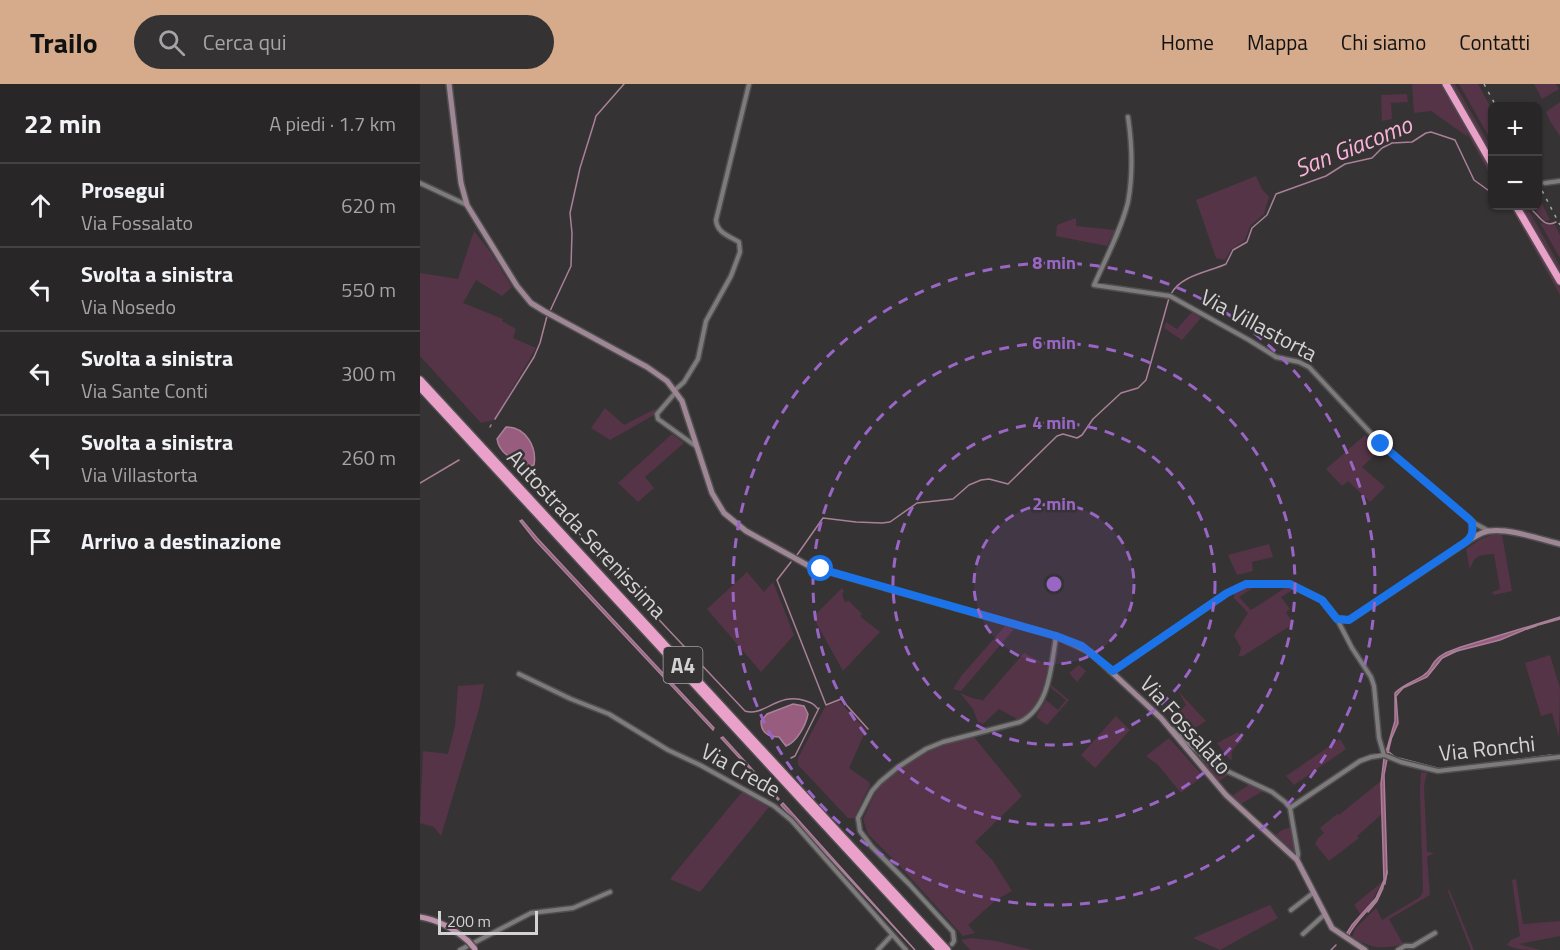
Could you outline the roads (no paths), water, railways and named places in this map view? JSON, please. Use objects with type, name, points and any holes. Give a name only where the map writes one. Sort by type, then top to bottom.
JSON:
[{"type":"highway","points":[[1446,84],[1488,157]]},
{"type":"highway","points":[[1518,210],[1560,281]]},
{"type":"highway","name":"Autostrada Serenissima","points":[[420,380],[949,947]]},
{"type":"highway","name":"Autostrada Serenissima","points":[[420,387],[940,950]]},
{"type":"main road","points":[[420,917],[437,921],[468,941],[476,949]]},
{"type":"street","name":"Via Fossalato","points":[[449,84],[461,183],[467,205],[517,286],[531,303],[660,375],[676,391],[686,411],[712,493],[724,513],[740,527],[792,558],[832,573],[1056,636],[1082,646],[1113,671],[1171,728],[1226,795],[1297,860],[1329,924],[1338,933],[1365,950]]},
{"type":"street","points":[[698,447],[658,419],[657,414],[694,367],[698,359],[706,321],[731,276],[740,252],[738,243],[720,231],[716,220],[749,84]]},
{"type":"street","name":"Via Villastorta","points":[[1128,117],[1132,140],[1128,200],[1121,223],[1094,285],[1170,296],[1276,357],[1299,362],[1309,367],[1381,444],[1472,522],[1489,531],[1505,532],[1560,544]]},
{"type":"street","points":[[1545,183],[1560,181]]},
{"type":"street","points":[[420,183],[467,205]]},
{"type":"street","points":[[1471,539],[1472,522]]},
{"type":"street","points":[[1337,619],[1349,620],[1471,539],[1489,531]]},
{"type":"street","points":[[1113,671],[1227,593],[1246,584],[1282,583],[1299,587],[1322,600],[1337,619],[1352,648],[1371,676],[1379,738],[1387,756],[1371,757],[1360,762],[1290,808]]},
{"type":"street","points":[[1345,633],[1349,620]]},
{"type":"street","points":[[949,947],[954,941],[953,932],[872,847],[860,831],[857,821],[872,791],[887,776],[918,754],[936,744],[1020,722],[1032,714],[1039,706],[1046,689],[1056,636]]},
{"type":"street","name":"Via Crede","points":[[519,674],[609,714],[662,747],[774,806],[790,820],[906,950]]},
{"type":"street","points":[[1171,728],[1212,765],[1272,792],[1290,808],[1297,860]]},
{"type":"street","name":"Via Ronchi","points":[[1387,756],[1401,762],[1438,771],[1560,757]]},
{"type":"street","points":[[460,950],[531,912],[573,908],[610,892]]},
{"type":"street","points":[[1291,909],[1313,893]]},
{"type":"street","points":[[1303,934],[1324,915]]},
{"type":"street","points":[[1398,950],[1405,946],[1413,946],[1435,933]]},
{"type":"street","points":[[878,950],[892,935]]},
{"type":"waterway","points":[[550,311],[571,266],[570,213],[580,168],[596,116],[624,84]]},
{"type":"waterway","name":"San Giacomo","points":[[1171,294],[1181,282],[1188,278],[1226,264],[1233,250],[1247,242],[1252,228],[1267,215],[1276,194],[1326,176],[1345,164],[1372,158],[1382,148],[1392,143],[1412,142],[1431,132],[1455,140],[1474,180],[1488,190]]},
{"type":"waterway","name":"San Giacomo","points":[[1533,211],[1546,223],[1556,222]]},
{"type":"waterway","name":"San Giacomo","points":[[797,555],[823,518],[856,522],[890,522],[917,503],[953,499],[969,485],[981,480],[989,479],[1008,484],[1057,436],[1063,434],[1077,438],[1082,435],[1093,419],[1121,393],[1138,388],[1146,380],[1169,298]]},
{"type":"waterway","points":[[495,419],[534,357],[547,316]]},
{"type":"waterway","points":[[420,483],[459,460]]},
{"type":"waterway","points":[[544,494],[598,555],[745,711],[759,711],[787,699],[806,701],[818,709]]},
{"type":"waterway","points":[[791,562],[777,580],[826,705],[841,699],[868,729]]},
{"type":"waterway","points":[[1527,629],[1536,626]]},
{"type":"waterway","points":[[1429,674],[1442,658],[1459,650]]},
{"type":"waterway","points":[[791,758],[795,756],[819,708]]},
{"type":"waterway","points":[[1387,756],[1391,740]]},
{"type":"waterway","points":[[1389,752],[1395,757],[1441,769]]},
{"type":"waterway","points":[[1452,768],[1551,755]]},
{"type":"waterway","points":[[1385,884],[1387,871]]},
{"type":"waterway","points":[[1368,912],[1377,901],[1383,888]]},
{"type":"waterway","points":[[1331,950],[1336,945]]},
{"type":"railway","points":[[1484,84],[1494,102]]},
{"type":"railway","points":[[1542,191],[1560,225]]}]
